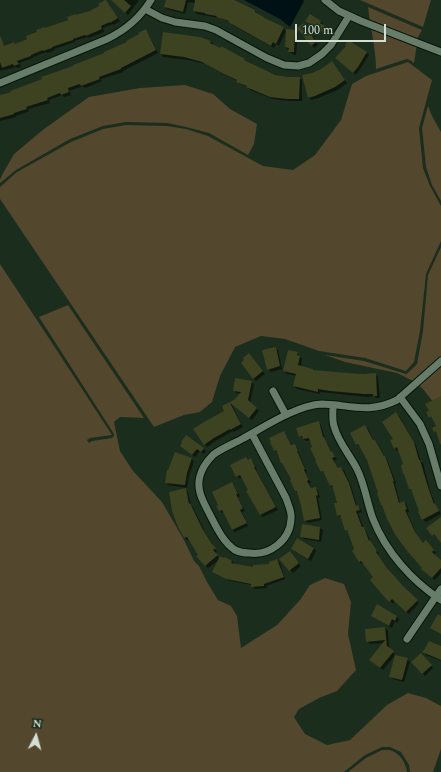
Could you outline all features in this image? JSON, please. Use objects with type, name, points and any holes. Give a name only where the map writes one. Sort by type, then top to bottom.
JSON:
[{"type":"street","points":[[0,83],[120,33],[141,15],[151,0]]},
{"type":"street","points":[[325,0],[349,16],[441,52]]},
{"type":"street","points":[[145,8],[162,18],[175,22],[205,26],[216,30],[267,58],[284,65],[298,66],[309,63],[332,45],[349,16]]},
{"type":"street","points":[[252,434],[286,498],[290,509],[291,518],[287,532],[281,543],[264,553],[255,554],[236,551],[229,545],[222,537],[201,497],[198,486],[203,468],[208,460],[214,455],[294,410],[322,404],[373,408],[390,403],[397,400],[441,361]]},
{"type":"street","points":[[273,391],[286,415]]},
{"type":"street","points":[[400,397],[420,424],[429,444],[441,486]]},
{"type":"street","points":[[333,405],[333,426],[337,436],[358,470],[373,519],[380,534],[401,565],[411,576],[438,599]]},
{"type":"street","points":[[407,639],[438,599],[441,589]]},
{"type":"shaded area","points":[[244,0],[304,1],[290,27],[280,19]]},
{"type":"shaded area","points":[[360,0],[431,0],[423,27]]},
{"type":"shaded area","points":[[368,7],[422,30],[418,37],[414,63],[407,59],[376,69]]},
{"type":"shaded area","points":[[408,62],[432,80],[419,128],[423,168],[430,186],[441,206],[441,241],[426,274],[420,331],[414,362],[406,371],[365,358],[319,351],[285,339],[261,336],[235,347],[220,376],[212,402],[200,412],[184,415],[154,427],[0,199],[0,187],[17,172],[71,142],[103,129],[126,125],[167,126],[186,129],[208,136],[263,166],[293,170],[315,155],[341,120],[352,84],[366,76]]},
{"type":"shaded area","points":[[185,85],[213,94],[230,109],[257,124],[254,144],[248,155],[209,133],[167,123],[126,122],[103,126],[70,139],[16,170],[0,183],[2,175],[14,154],[44,129],[89,97],[140,88]]},
{"type":"shaded area","points":[[428,106],[441,132],[441,201],[432,185],[426,167],[422,128]]},
{"type":"shaded area","points":[[441,247],[441,416],[437,407],[423,389],[413,381],[397,373],[345,362],[325,355],[364,361],[406,374],[408,373],[417,364],[423,331],[428,275]]},
{"type":"shaded area","points":[[0,264],[112,435],[90,438],[87,440],[89,443],[92,441],[112,438],[114,434],[39,317],[68,305],[144,418],[120,417],[114,422],[120,451],[133,471],[162,502],[184,540],[194,561],[199,566],[218,600],[231,606],[237,616],[241,648],[277,625],[300,600],[310,585],[325,578],[344,584],[351,602],[348,634],[356,670],[337,691],[319,698],[299,709],[294,717],[305,734],[327,745],[350,740],[387,705],[408,693],[426,698],[441,706],[441,749],[433,772],[410,772],[409,765],[401,752],[390,747],[382,747],[365,755],[344,772],[0,772]]},
{"type":"shaded area","points":[[382,750],[393,751],[399,755],[404,761],[407,772],[348,772],[366,758]]},
{"type":"building","points":[[105,0],[118,18],[101,26],[102,29],[31,55],[17,61],[19,64],[14,66],[13,64],[2,68],[0,62],[0,37],[4,46],[14,42],[15,44],[27,39],[26,36],[37,32],[36,30],[68,20],[67,17],[89,11],[99,6],[98,4]]},
{"type":"building","points":[[111,0],[124,0],[131,6],[125,13]]},
{"type":"building","points":[[166,0],[186,0],[183,12],[164,7]]},
{"type":"building","points":[[195,0],[234,0],[255,10],[255,12],[264,18],[284,27],[276,44],[273,42],[271,46],[228,22],[229,21],[216,17],[217,16],[193,11]]},
{"type":"building","points":[[310,14],[327,27],[324,33],[305,21]]},
{"type":"building","points":[[304,23],[313,35],[312,36],[316,42],[311,46],[297,28]]},
{"type":"building","points":[[146,29],[156,50],[121,69],[99,77],[100,79],[81,86],[80,84],[68,88],[69,92],[61,95],[60,93],[47,98],[48,100],[26,107],[27,109],[0,118],[0,95],[42,79],[41,77],[104,53],[127,42],[126,41]]},
{"type":"building","points":[[286,29],[295,30],[294,52],[288,52],[289,48],[285,47]]},
{"type":"building","points":[[163,32],[200,37],[211,41],[210,43],[220,48],[221,46],[245,59],[244,60],[275,75],[300,77],[299,99],[270,97],[236,82],[237,80],[202,62],[184,57],[160,54]]},
{"type":"building","points":[[348,40],[367,52],[353,73],[335,58],[346,46],[345,45]]},
{"type":"building","points":[[332,61],[345,80],[335,87],[308,98],[302,75],[321,69]]},
{"type":"building","points":[[276,347],[280,366],[267,370],[262,350]]},
{"type":"building","points":[[288,350],[298,352],[297,355],[300,356],[298,365],[313,370],[363,374],[376,373],[377,396],[373,396],[373,394],[318,389],[318,392],[293,386],[296,374],[283,371]]},
{"type":"building","points":[[249,353],[263,371],[253,379],[241,363],[244,360],[243,358]]},
{"type":"building","points":[[235,378],[252,381],[248,400],[257,408],[249,418],[230,403],[241,424],[204,445],[193,429],[224,411],[222,406],[234,400],[241,392],[233,391]]},
{"type":"building","points":[[441,396],[440,444],[436,431],[434,432],[432,428],[436,426],[431,416],[429,418],[426,412],[429,411],[425,404]]},
{"type":"building","points":[[396,412],[414,442],[434,504],[435,503],[439,511],[422,520],[411,489],[409,489],[403,474],[401,465],[403,464],[397,447],[394,449],[390,440],[393,439],[382,422]]},
{"type":"building","points":[[319,421],[323,437],[335,457],[332,458],[338,468],[341,467],[349,483],[356,506],[358,505],[360,510],[356,511],[369,541],[370,540],[387,568],[418,600],[406,612],[392,599],[389,602],[381,593],[370,580],[373,577],[361,561],[359,562],[352,551],[354,549],[347,530],[345,531],[340,515],[337,516],[334,503],[337,503],[332,485],[330,486],[323,471],[321,472],[315,461],[316,460],[310,448],[312,447],[309,438],[303,439],[302,436],[299,437],[296,428]]},
{"type":"building","points":[[365,425],[373,440],[375,440],[385,456],[394,481],[399,503],[404,501],[407,509],[405,510],[415,532],[423,543],[426,540],[434,550],[432,552],[441,560],[441,568],[432,578],[421,569],[422,568],[408,552],[396,536],[387,519],[367,460],[358,444],[356,445],[350,433]]},
{"type":"building","points":[[284,431],[291,445],[295,444],[309,480],[307,481],[311,488],[316,487],[320,518],[304,521],[297,491],[295,491],[290,480],[291,479],[281,463],[276,450],[274,451],[270,442],[269,438]]},
{"type":"building","points":[[186,435],[204,448],[201,452],[197,449],[192,455],[180,446]]},
{"type":"building","points":[[175,452],[192,458],[185,485],[165,483],[167,470]]},
{"type":"building","points":[[246,457],[248,460],[251,458],[254,467],[276,507],[260,515],[246,491],[248,490],[240,475],[236,477],[230,465]]},
{"type":"building","points":[[232,482],[243,508],[240,510],[247,523],[232,530],[222,510],[219,511],[216,506],[218,505],[212,492]]},
{"type":"building","points":[[186,488],[189,504],[190,503],[202,528],[216,548],[213,550],[218,555],[205,566],[196,556],[198,555],[187,537],[184,538],[172,511],[169,492]]},
{"type":"building","points":[[441,517],[441,543],[434,534],[432,536],[426,528]]},
{"type":"building","points":[[302,524],[320,527],[319,540],[300,537]]},
{"type":"building","points":[[297,538],[314,548],[308,559],[291,549]]},
{"type":"building","points":[[290,551],[299,563],[289,571],[279,559]]},
{"type":"building","points":[[220,556],[232,561],[231,563],[253,567],[253,565],[269,564],[269,562],[277,559],[284,577],[264,584],[264,586],[251,587],[251,584],[226,579],[212,572]]},
{"type":"building","points":[[377,604],[397,616],[395,621],[392,619],[389,626],[371,616]]},
{"type":"building","points":[[438,614],[441,616],[441,634],[430,628]]},
{"type":"building","points":[[385,627],[387,646],[394,651],[380,668],[369,660],[385,640],[366,642],[365,629]]},
{"type":"building","points":[[429,641],[441,646],[441,660],[422,652]]},
{"type":"building","points":[[421,653],[432,665],[422,674],[411,662]]},
{"type":"building","points":[[395,655],[408,658],[402,680],[389,677]]}]
